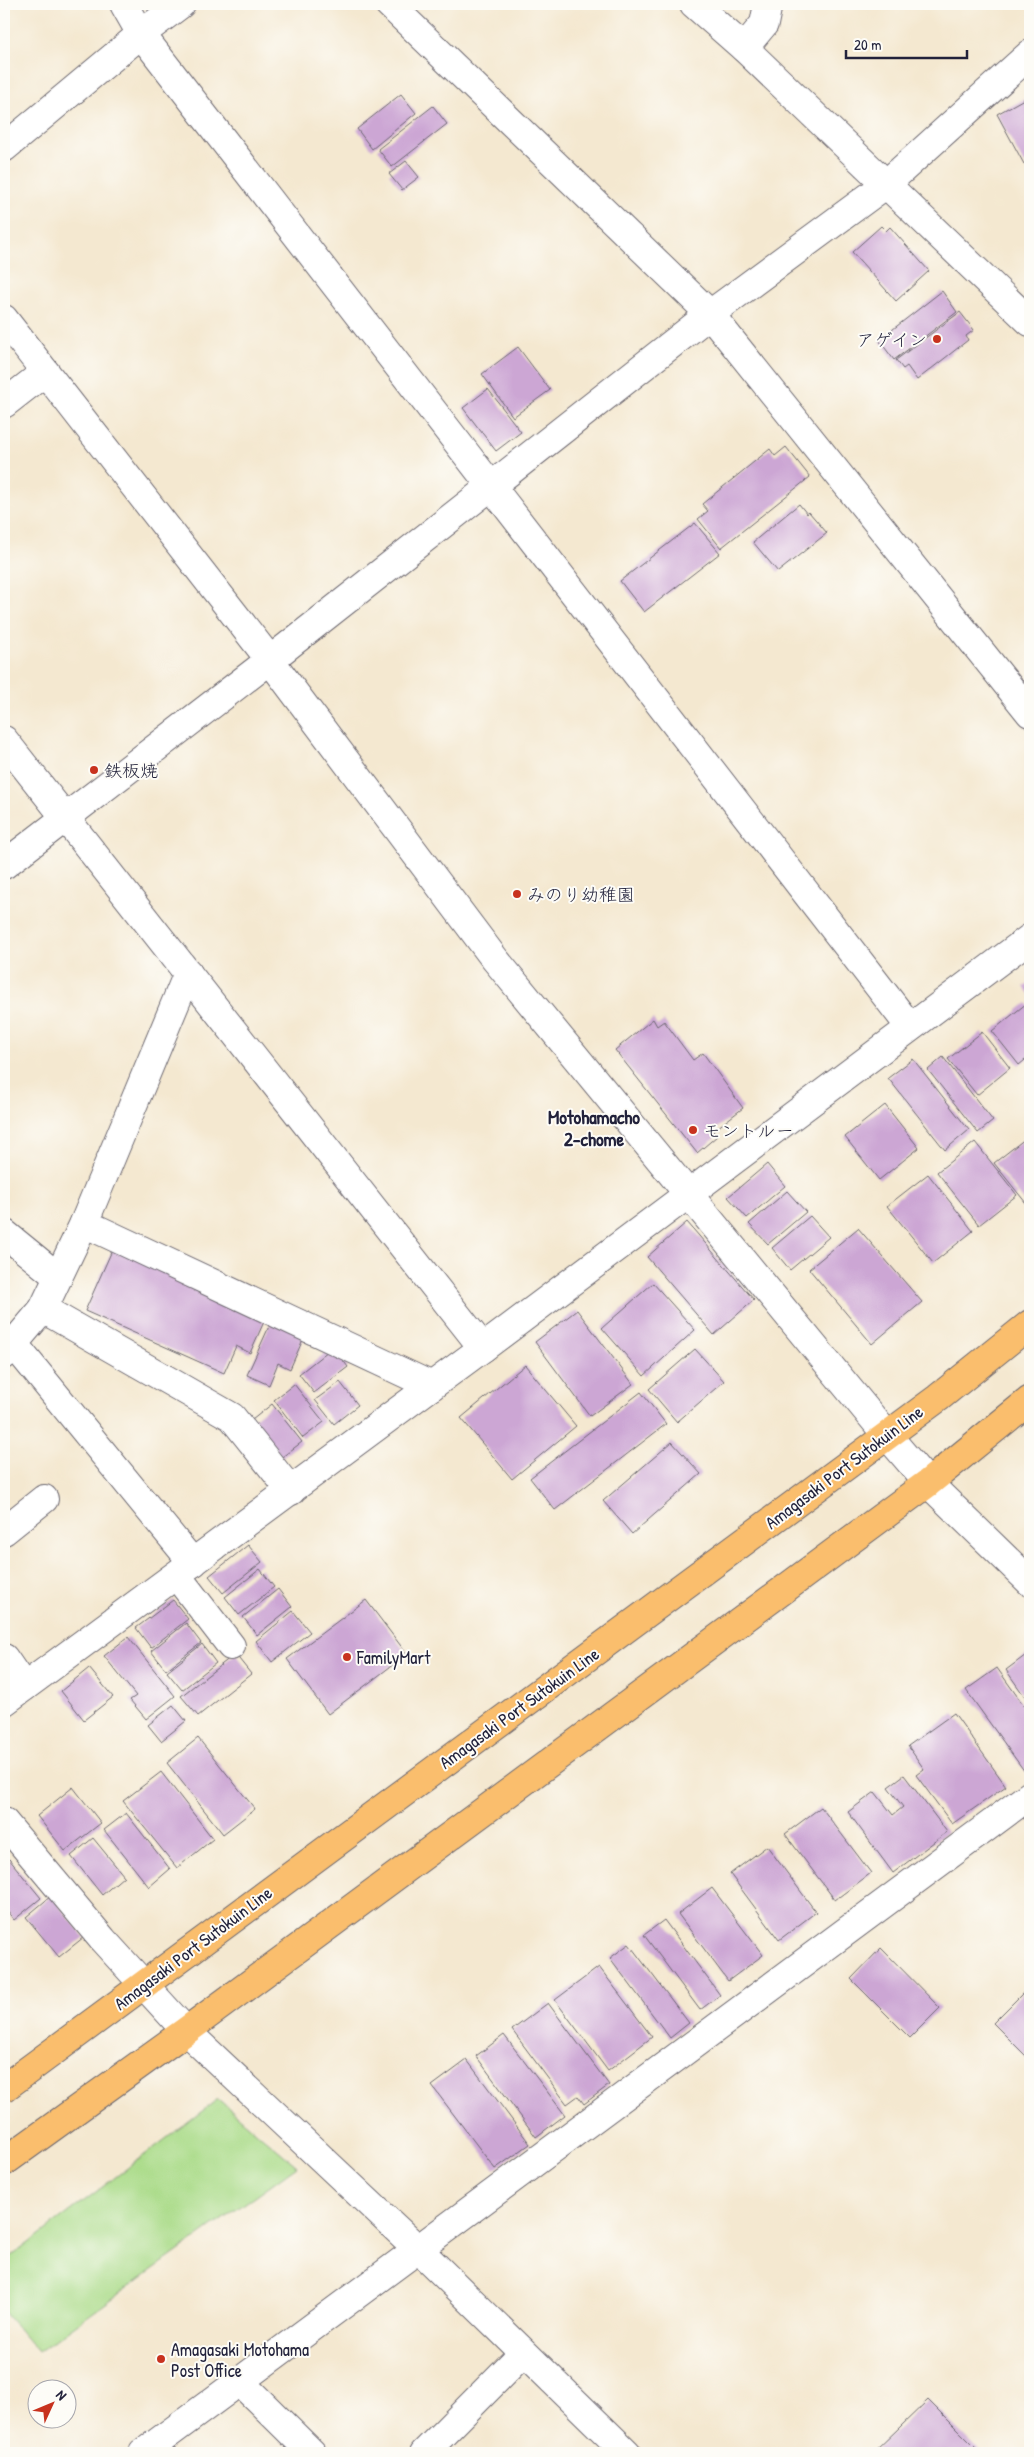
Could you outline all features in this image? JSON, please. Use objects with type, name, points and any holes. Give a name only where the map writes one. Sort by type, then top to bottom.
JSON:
[{"type":"main road","name":"Amagasaki Port Sutokuin Line","points":[[4,2088],[886,1434],[938,1398],[1030,1324]]},
{"type":"main road","points":[[4,2162],[186,2031],[928,1482],[1030,1400]]},
{"type":"street","points":[[124,4],[141,34],[910,1027]]},
{"type":"street","points":[[4,148],[141,34],[181,4]]},
{"type":"street","points":[[389,4],[710,314],[1030,713]]},
{"type":"street","points":[[694,4],[744,48],[1030,322]]},
{"type":"street","points":[[744,48],[764,24],[768,4]]},
{"type":"street","points":[[4,865],[270,660],[710,314],[885,185],[1030,54]]},
{"type":"street","points":[[4,319],[270,660],[494,958],[886,1434],[928,1482],[1030,1582]]},
{"type":"street","points":[[4,404],[45,372]]},
{"type":"street","points":[[4,740],[483,1348]]},
{"type":"street","points":[[4,1658],[14,1695],[432,1386],[1030,938]]},
{"type":"street","points":[[188,973],[84,1222],[43,1309],[8,1349],[185,1569],[231,1646]]},
{"type":"street","points":[[84,1222],[432,1386]]},
{"type":"street","points":[[4,1234],[58,1277]]},
{"type":"street","points":[[43,1309],[232,1417],[291,1491]]},
{"type":"street","points":[[4,1531],[44,1499]]},
{"type":"street","points":[[143,2453],[1030,1795]]},
{"type":"street","points":[[4,1822],[142,1984],[186,2031],[419,2250],[627,2453]]},
{"type":"street","points":[[424,2453],[523,2353]]},
{"type":"street","points":[[240,2382],[312,2453]]},
{"type":"green space","points":[[218,2099],[297,2166],[38,2352],[4,2312],[4,2262]]},
{"type":"building","points":[[401,94],[416,113],[372,149],[357,129]]},
{"type":"building","points":[[1024,99],[1030,111],[1030,161],[1024,164],[997,114]]},
{"type":"building","points":[[433,106],[447,124],[392,167],[378,149]]},
{"type":"building","points":[[406,161],[419,177],[402,190],[389,174]]},
{"type":"building","points":[[881,226],[886,231],[890,227],[929,271],[896,301],[852,252]]},
{"type":"building","points":[[942,291],[957,312],[894,360],[879,340]]},
{"type":"building","points":[[960,312],[974,330],[966,336],[968,340],[917,380],[907,366],[903,369],[896,360]]},
{"type":"building","points":[[518,347],[550,390],[513,417],[482,374]]},
{"type":"building","points":[[488,389],[521,432],[496,451],[463,408]]},
{"type":"building","points":[[786,447],[810,477],[721,548],[698,519],[708,511],[702,504],[770,449],[775,456]]},
{"type":"building","points":[[799,504],[807,514],[809,512],[827,533],[778,572],[753,542]]},
{"type":"building","points":[[695,523],[720,553],[644,612],[620,581]]},
{"type":"building","points":[[1030,982],[1030,995],[1024,987]]},
{"type":"building","points":[[1027,1003],[1030,1007],[1030,1056],[1019,1065],[992,1031]]},
{"type":"building","points":[[653,1019],[657,1026],[664,1021],[693,1060],[703,1053],[743,1108],[713,1131],[717,1136],[697,1153],[615,1050]]},
{"type":"building","points":[[982,1032],[1010,1068],[977,1095],[948,1059]]},
{"type":"building","points":[[943,1057],[993,1121],[978,1133],[928,1070]]},
{"type":"building","points":[[913,1059],[969,1130],[945,1150],[888,1078]]},
{"type":"building","points":[[885,1105],[919,1148],[879,1180],[845,1137]]},
{"type":"building","points":[[1030,1135],[1030,1208],[994,1163]]},
{"type":"building","points":[[975,1142],[1017,1195],[979,1225],[937,1172]]},
{"type":"building","points":[[767,1164],[785,1186],[747,1218],[728,1197]]},
{"type":"building","points":[[928,1174],[973,1231],[933,1263],[887,1206]]},
{"type":"building","points":[[787,1191],[806,1212],[768,1244],[749,1224]]},
{"type":"building","points":[[810,1216],[829,1237],[790,1270],[772,1248]]},
{"type":"building","points":[[687,1222],[754,1300],[714,1335],[647,1257]]},
{"type":"building","points":[[858,1228],[922,1302],[872,1344],[809,1269]]},
{"type":"building","points":[[114,1246],[267,1315],[250,1353],[236,1346],[224,1373],[85,1311]]},
{"type":"building","points":[[653,1283],[695,1330],[644,1376],[602,1328]]},
{"type":"building","points":[[577,1310],[633,1384],[590,1416],[535,1342]]},
{"type":"building","points":[[272,1320],[305,1335],[290,1369],[278,1363],[269,1385],[247,1375]]},
{"type":"building","points":[[333,1347],[348,1367],[314,1393],[299,1374]]},
{"type":"building","points":[[695,1349],[724,1381],[677,1422],[649,1389]]},
{"type":"building","points":[[525,1365],[576,1426],[512,1479],[461,1418]]},
{"type":"building","points":[[340,1382],[358,1405],[334,1424],[315,1400]]},
{"type":"building","points":[[294,1384],[324,1422],[303,1438],[274,1400]]},
{"type":"building","points":[[641,1392],[666,1424],[555,1510],[530,1478]]},
{"type":"building","points":[[272,1404],[302,1442],[282,1457],[252,1420]]},
{"type":"building","points":[[672,1442],[701,1474],[632,1534],[603,1501]]},
{"type":"building","points":[[248,1545],[262,1562],[223,1593],[209,1576]]},
{"type":"building","points":[[260,1569],[274,1587],[239,1615],[225,1597]]},
{"type":"building","points":[[278,1589],[292,1607],[257,1635],[243,1617]]},
{"type":"building","points":[[173,1600],[188,1619],[151,1648],[136,1628]]},
{"type":"building","name":"FamilyMart","points":[[366,1600],[407,1654],[328,1714],[287,1659]]},
{"type":"building","points":[[293,1611],[310,1632],[272,1662],[256,1641]]},
{"type":"building","points":[[186,1623],[201,1643],[166,1670],[151,1651]]},
{"type":"building","points":[[128,1637],[175,1696],[146,1719],[130,1700],[136,1696],[104,1656]]},
{"type":"building","points":[[202,1644],[216,1663],[182,1690],[167,1672]]},
{"type":"building","points":[[1030,1652],[1030,1704],[1006,1670]]},
{"type":"building","points":[[235,1654],[251,1674],[198,1716],[181,1696]]},
{"type":"building","points":[[89,1668],[113,1697],[84,1720],[61,1691]]},
{"type":"building","points":[[997,1668],[1030,1714],[1030,1768],[1025,1772],[966,1690]]},
{"type":"building","points":[[173,1705],[186,1721],[161,1741],[148,1725]]},
{"type":"building","points":[[954,1713],[1006,1786],[952,1824],[916,1775],[924,1769],[908,1746]]},
{"type":"building","points":[[198,1738],[255,1809],[223,1834],[167,1763]]},
{"type":"building","points":[[161,1772],[213,1839],[177,1868],[123,1801]]},
{"type":"building","points":[[904,1775],[947,1832],[893,1873],[848,1812],[875,1792],[893,1815],[903,1807],[888,1787]]},
{"type":"building","points":[[73,1787],[101,1823],[65,1851],[37,1816]]},
{"type":"building","points":[[821,1807],[871,1873],[835,1900],[785,1834]]},
{"type":"building","points":[[126,1813],[170,1869],[149,1887],[104,1830]]},
{"type":"building","points":[[93,1838],[124,1876],[102,1895],[71,1856]]},
{"type":"building","points":[[767,1846],[816,1912],[779,1940],[730,1874]]},
{"type":"building","points":[[9,1859],[41,1898],[14,1920],[4,1907],[4,1863]]},
{"type":"building","points":[[712,1888],[763,1955],[728,1981],[678,1914]]},
{"type":"building","points":[[51,1896],[84,1937],[59,1957],[26,1917]]},
{"type":"building","points":[[664,1920],[720,1995],[700,2010],[644,1935]]},
{"type":"building","points":[[629,1944],[689,2023],[670,2038],[610,1958]]},
{"type":"building","points":[[881,1948],[940,2008],[910,2038],[851,1979]]},
{"type":"building","points":[[599,1967],[652,2037],[608,2071],[555,2000]]},
{"type":"building","points":[[1030,1986],[1030,2060],[993,2023]]},
{"type":"building","points":[[548,2003],[609,2085],[584,2104],[578,2096],[567,2104],[512,2030]]},
{"type":"building","points":[[504,2035],[565,2115],[536,2137],[476,2056]]},
{"type":"building","points":[[467,2060],[530,2144],[495,2169],[432,2086]]},
{"type":"building","points":[[928,2400],[981,2453],[873,2453]]},
{"type":"place","name":"アゲイン","points":[[937,339]]},
{"type":"place","name":"鉄板焼","points":[[94,770]]},
{"type":"place","name":"みのり幼稚園","points":[[517,894]]},
{"type":"place","name":"モントルー","points":[[693,1130]]},
{"type":"place","name":"FamilyMart","points":[[347,1657]]},
{"type":"place","name":"Amagasaki Motohama Post Office","points":[[161,2359]]},
{"type":"district","name":"Motohamacho 2-chome","points":[[594,1128]]}]
